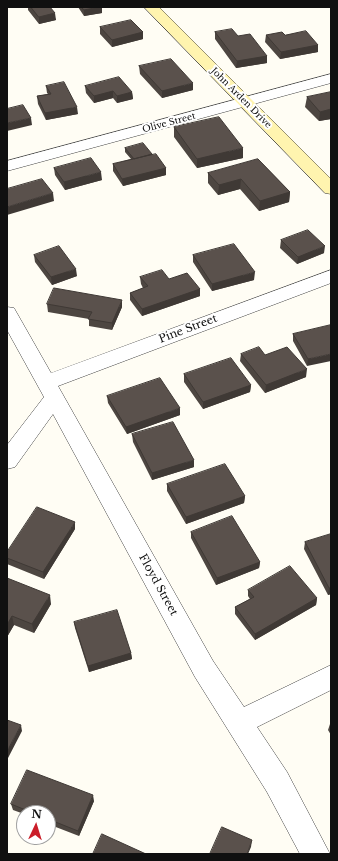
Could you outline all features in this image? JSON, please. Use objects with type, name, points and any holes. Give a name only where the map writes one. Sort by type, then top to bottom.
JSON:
[{"type":"street","name":"John Arden Drive","points":[[151,7],[331,188]]},
{"type":"street","name":"Olive Street","points":[[7,166],[331,78]]},
{"type":"street","name":"Pine Street","points":[[50,390],[331,276]]},
{"type":"street","name":"Floyd Street","points":[[7,314],[204,669],[277,782],[316,854]]},
{"type":"street","points":[[7,461],[50,390]]},
{"type":"street","points":[[239,723],[331,677]]},
{"type":"building","points":[[31,7],[50,7],[55,13],[39,17]]},
{"type":"building","points":[[82,7],[99,7],[84,10]]},
{"type":"building","points":[[131,20],[143,32],[112,40],[100,27]]},
{"type":"building","points":[[232,29],[238,36],[250,34],[267,56],[237,61],[215,32]]},
{"type":"building","points":[[306,31],[318,45],[281,52],[266,35],[282,32],[285,35]]},
{"type":"building","points":[[171,59],[193,83],[162,91],[139,66]]},
{"type":"building","points":[[119,77],[132,92],[117,96],[113,91],[94,96],[85,86]]},
{"type":"building","points":[[64,82],[77,107],[45,113],[37,96],[51,94],[46,86]]},
{"type":"building","points":[[331,92],[331,109],[320,112],[307,97]]},
{"type":"building","points":[[23,105],[31,118],[7,123],[7,109]]},
{"type":"building","points":[[219,117],[243,148],[197,159],[174,127]]},
{"type":"building","points":[[143,143],[152,154],[134,159],[125,148]]},
{"type":"building","points":[[156,154],[166,168],[122,179],[113,164]]},
{"type":"building","points":[[91,158],[101,172],[64,182],[54,168]]},
{"type":"building","points":[[258,159],[290,192],[260,201],[241,179],[219,185],[208,173]]},
{"type":"building","points":[[42,179],[53,193],[7,207],[7,189]]},
{"type":"building","points":[[308,230],[325,246],[298,257],[281,240]]},
{"type":"building","points":[[234,244],[255,272],[212,284],[193,255]]},
{"type":"building","points":[[59,246],[76,269],[51,277],[34,255]]},
{"type":"building","points":[[162,270],[169,279],[187,273],[200,289],[142,309],[130,293],[148,286],[140,277]]},
{"type":"building","points":[[54,288],[122,300],[112,323],[88,319],[92,312],[47,304]]},
{"type":"building","points":[[331,325],[331,354],[308,359],[293,334]]},
{"type":"building","points":[[259,347],[265,355],[287,347],[307,369],[266,385],[241,354]]},
{"type":"building","points":[[231,358],[251,385],[203,402],[184,374]]},
{"type":"building","points":[[160,378],[180,408],[126,427],[107,396]]},
{"type":"building","points":[[173,422],[194,460],[152,473],[132,434]]},
{"type":"building","points":[[225,464],[245,496],[186,517],[167,484]]},
{"type":"building","points":[[37,507],[75,522],[43,572],[7,558],[7,552]]},
{"type":"building","points":[[232,516],[260,562],[217,578],[191,532]]},
{"type":"building","points":[[331,534],[331,588],[329,588],[305,542]]},
{"type":"building","points":[[290,566],[317,598],[255,634],[235,607],[254,597],[248,590]]},
{"type":"building","points":[[7,578],[50,595],[32,624],[12,616],[7,625]]},
{"type":"building","points":[[117,610],[131,653],[88,666],[74,622]]},
{"type":"building","points":[[7,720],[21,725],[7,751]]},
{"type":"building","points":[[27,770],[93,795],[78,831],[56,822],[56,805],[16,806],[11,804]]},
{"type":"building","points":[[222,827],[252,840],[247,854],[210,854]]},
{"type":"building","points":[[102,834],[146,854],[93,854]]}]
